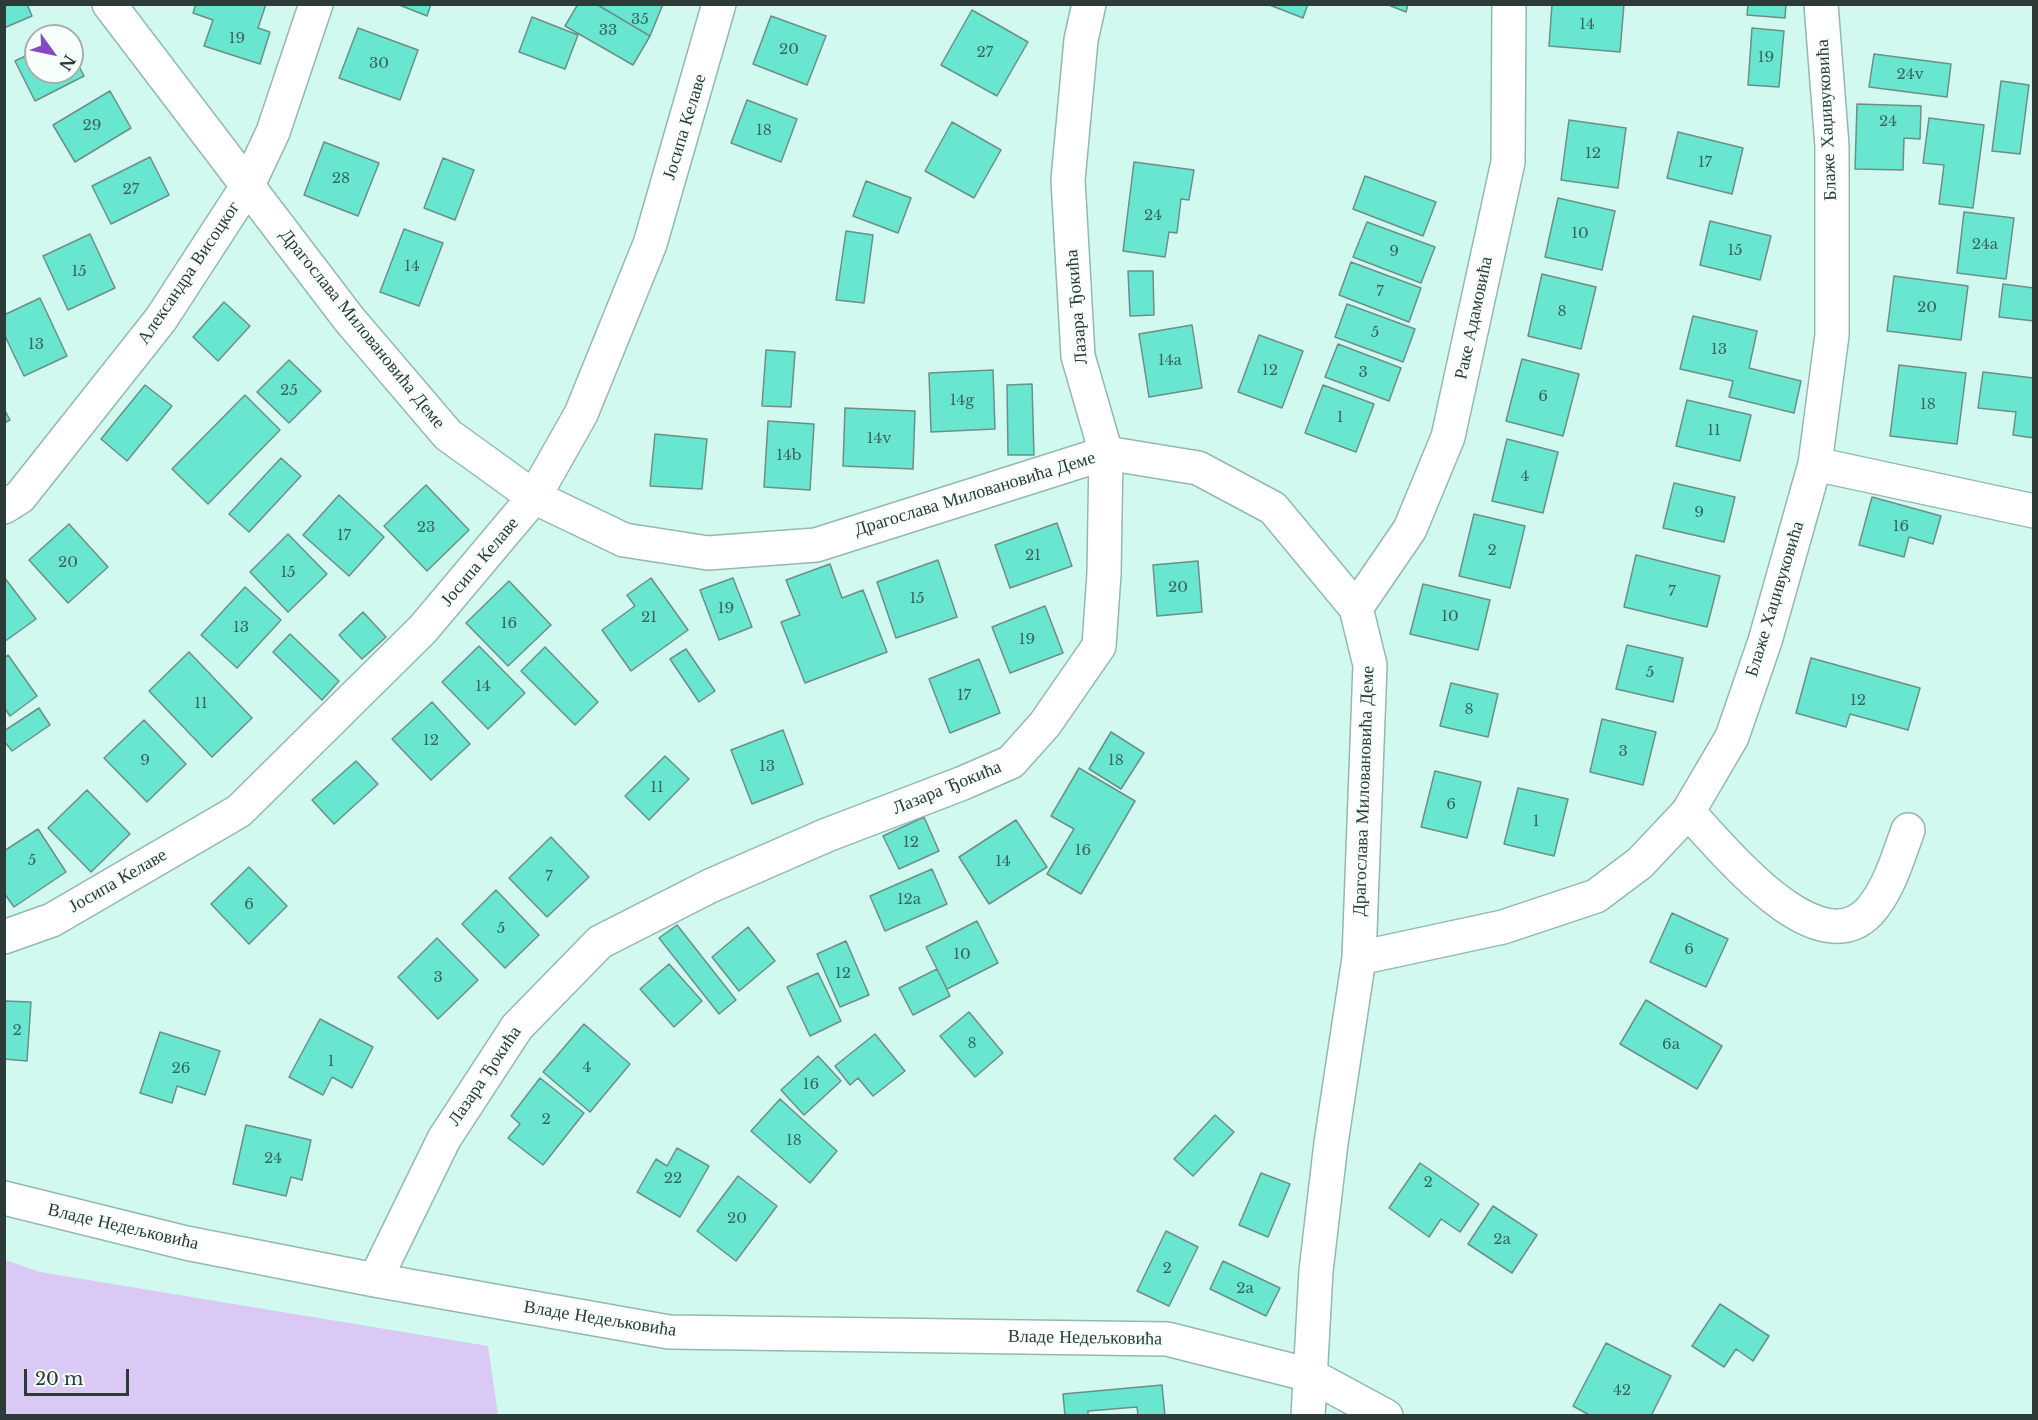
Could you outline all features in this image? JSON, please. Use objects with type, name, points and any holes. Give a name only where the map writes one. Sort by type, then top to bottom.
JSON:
[{"type":"street","name":"Драгослава Миловановића Деме","points":[[109,4],[349,319],[448,435],[534,497],[624,540],[708,553],[816,544],[1106,453],[1198,468],[1273,508],[1356,608],[1370,665],[1359,958],[1330,1154],[1316,1271],[1308,1416]]},
{"type":"street","name":"Александра Висоцког","points":[[4,507],[20,497],[161,319],[248,185],[273,132],[316,4]]},
{"type":"street","name":"Јосипа Келаве","points":[[4,937],[52,920],[239,811],[423,629],[534,497],[580,414],[650,244],[719,4]]},
{"type":"street","name":"Лазара Ђокића","points":[[375,1280],[444,1139],[516,1027],[600,942],[710,886],[827,835],[963,783],[1011,762],[1045,724],[1099,646],[1104,574],[1106,453],[1077,356],[1068,180],[1081,40],[1089,4]]},
{"type":"street","name":"Раке Адамовића","points":[[1356,608],[1410,529],[1448,436],[1508,162],[1509,4]]},
{"type":"street","name":"Блаже Хаџивуковића","points":[[1359,958],[1503,927],[1596,896],[1640,863],[1688,812],[1732,737],[1765,641],[1815,464],[1832,335],[1832,146],[1821,4]]},
{"type":"street","points":[[1815,464],[2034,512]]},
{"type":"street","points":[[1688,812],[1757,883],[1796,913],[1815,923],[1834,927],[1852,924],[1868,913],[1881,896],[1908,830]]},
{"type":"street","name":"Владе Недељковића","points":[[4,1198],[186,1243],[375,1280],[669,1332],[1167,1339],[1310,1375],[1386,1416]]},
{"type":"shaded area","points":[[5,1260],[40,1272],[488,1346],[498,1415],[5,1415]]},
{"type":"building","points":[[4,4],[27,4],[32,16],[4,28]]},
{"type":"building","points":[[196,4],[266,4],[258,28],[270,32],[260,64],[204,46],[213,20],[193,13]]},
{"type":"building","points":[[397,4],[431,4],[427,16]]},
{"type":"building","points":[[578,4],[596,4],[650,36],[633,65],[565,26]]},
{"type":"building","points":[[596,4],[663,4],[650,36]]},
{"type":"building","points":[[1267,4],[1308,4],[1303,18]]},
{"type":"building","points":[[1386,4],[1408,4],[1406,12]]},
{"type":"building","points":[[1552,4],[1624,4],[1620,52],[1549,46]]},
{"type":"building","points":[[1748,4],[1786,4],[1785,18],[1747,15]]},
{"type":"building","points":[[972,10],[1028,42],[997,96],[941,65]]},
{"type":"building","points":[[771,16],[826,36],[807,85],[753,64]]},
{"type":"building","points":[[532,17],[578,35],[565,69],[519,52]]},
{"type":"building","points":[[358,28],[418,50],[400,100],[339,78]]},
{"type":"building","points":[[1752,28],[1784,31],[1779,87],[1748,85]]},
{"type":"building","points":[[1874,54],[1951,64],[1947,97],[1869,87]]},
{"type":"building","points":[[24,57],[24,79],[15,61]]},
{"type":"building","points":[[2001,81],[2029,85],[2020,154],[1992,151]]},
{"type":"building","points":[[26,84],[68,84],[35,101]]},
{"type":"building","points":[[110,91],[131,128],[75,162],[53,125]]},
{"type":"building","points":[[747,100],[797,119],[781,162],[731,143]]},
{"type":"building","points":[[1857,104],[1921,106],[1920,139],[1904,138],[1903,170],[1855,169]]},
{"type":"building","points":[[1929,118],[1984,125],[1973,208],[1939,204],[1944,165],[1923,163]]},
{"type":"building","points":[[1569,120],[1626,128],[1618,188],[1561,180]]},
{"type":"building","points":[[952,122],[1001,150],[974,198],[925,171]]},
{"type":"building","points":[[1678,132],[1743,148],[1732,194],[1667,178]]},
{"type":"building","points":[[324,142],[379,163],[358,216],[304,195]]},
{"type":"building","points":[[150,157],[169,195],[111,224],[92,186]]},
{"type":"building","points":[[443,158],[474,170],[455,220],[424,208]]},
{"type":"building","points":[[1134,162],[1194,170],[1189,200],[1181,199],[1177,233],[1169,232],[1165,257],[1123,251]]},
{"type":"building","points":[[1365,176],[1436,202],[1423,236],[1353,209]]},
{"type":"building","points":[[866,181],[911,198],[898,233],[853,216]]},
{"type":"building","points":[[1558,198],[1615,211],[1602,270],[1545,257]]},
{"type":"building","points":[[1964,212],[2014,218],[2006,279],[1957,273]]},
{"type":"building","points":[[1710,221],[1771,236],[1760,280],[1700,265]]},
{"type":"building","points":[[1367,222],[1435,247],[1421,283],[1353,257]]},
{"type":"building","points":[[404,229],[443,243],[419,306],[380,292]]},
{"type":"building","points":[[846,231],[873,235],[864,303],[836,300]]},
{"type":"building","points":[[90,234],[115,288],[68,310],[43,256]]},
{"type":"building","points":[[1351,262],[1421,288],[1409,322],[1339,295]]},
{"type":"building","points":[[1128,271],[1153,271],[1154,315],[1130,316]]},
{"type":"building","points":[[1542,274],[1596,287],[1581,349],[1528,336]]},
{"type":"building","points":[[1894,276],[1968,286],[1961,340],[1887,331]]},
{"type":"building","points":[[2003,284],[2034,288],[2034,321],[1999,317]]},
{"type":"building","points":[[40,298],[67,356],[24,376],[4,334],[4,315]]},
{"type":"building","points":[[224,302],[250,326],[218,361],[193,337]]},
{"type":"building","points":[[1347,304],[1415,329],[1403,362],[1335,337]]},
{"type":"building","points":[[1693,316],[1757,331],[1749,368],[1801,381],[1794,413],[1729,397],[1733,381],[1680,369]]},
{"type":"building","points":[[1192,325],[1202,388],[1149,397],[1139,334]]},
{"type":"building","points":[[1259,335],[1303,351],[1282,408],[1238,392]]},
{"type":"building","points":[[1338,344],[1401,368],[1389,401],[1325,377]]},
{"type":"building","points":[[766,350],[795,352],[791,407],[762,406]]},
{"type":"building","points":[[1522,359],[1579,374],[1563,436],[1506,421]]},
{"type":"building","points":[[289,360],[321,391],[289,423],[257,392]]},
{"type":"building","points":[[1899,365],[1966,373],[1957,444],[1890,436]]},
{"type":"building","points":[[993,370],[995,429],[931,432],[929,373]]},
{"type":"building","points":[[1983,372],[2034,378],[2034,438],[2013,435],[2016,412],[1978,408]]},
{"type":"building","points":[[1032,384],[1034,455],[1008,455],[1007,385]]},
{"type":"building","points":[[145,385],[172,406],[127,461],[101,439]]},
{"type":"building","points":[[1323,385],[1374,404],[1356,452],[1305,433]]},
{"type":"building","points":[[245,395],[280,430],[208,504],[172,469]]},
{"type":"building","points":[[1687,400],[1751,415],[1740,461],[1676,446]]},
{"type":"building","points":[[845,408],[915,411],[913,469],[843,466]]},
{"type":"building","points":[[4,409],[10,420],[4,423]]},
{"type":"building","points":[[768,421],[814,424],[810,490],[764,487]]},
{"type":"building","points":[[655,434],[707,439],[702,489],[650,486]]},
{"type":"building","points":[[1507,439],[1558,452],[1543,513],[1492,501]]},
{"type":"building","points":[[281,458],[301,476],[249,532],[229,514]]},
{"type":"building","points":[[1674,483],[1735,497],[1724,542],[1663,528]]},
{"type":"building","points":[[426,485],[469,530],[427,571],[384,526]]},
{"type":"building","points":[[339,495],[384,537],[349,576],[303,535]]},
{"type":"building","points":[[1872,497],[1941,516],[1933,544],[1909,537],[1904,557],[1859,545]]},
{"type":"building","points":[[1474,514],[1525,526],[1510,588],[1459,576]]},
{"type":"building","points":[[1057,523],[1072,566],[1010,588],[995,545]]},
{"type":"building","points":[[69,524],[108,567],[68,603],[29,560]]},
{"type":"building","points":[[288,534],[327,574],[288,612],[250,572]]},
{"type":"building","points":[[1636,555],[1720,576],[1707,627],[1624,607]]},
{"type":"building","points":[[938,560],[957,617],[896,638],[877,582]]},
{"type":"building","points":[[1198,561],[1202,612],[1157,616],[1153,565]]},
{"type":"building","points":[[830,564],[842,598],[863,590],[887,652],[805,683],[781,622],[800,615],[786,580]]},
{"type":"building","points":[[4,577],[36,619],[4,642]]},
{"type":"building","points":[[651,578],[688,630],[631,671],[602,630],[635,606],[627,595]]},
{"type":"building","points":[[733,578],[752,627],[719,640],[700,590]]},
{"type":"building","points":[[509,581],[551,625],[508,666],[466,623]]},
{"type":"building","points":[[1423,584],[1490,600],[1478,650],[1410,634]]},
{"type":"building","points":[[245,587],[281,620],[237,668],[201,635]]},
{"type":"building","points":[[1045,606],[1063,653],[1010,673],[992,627]]},
{"type":"building","points":[[363,612],[386,637],[362,659],[339,635]]},
{"type":"building","points":[[290,634],[339,681],[322,700],[273,652]]},
{"type":"building","points":[[1627,645],[1683,658],[1673,702],[1616,689]]},
{"type":"building","points":[[479,646],[525,693],[488,729],[442,682]]},
{"type":"building","points":[[545,647],[598,702],[575,725],[521,671]]},
{"type":"building","points":[[686,649],[715,691],[699,702],[670,659]]},
{"type":"building","points":[[189,652],[252,718],[212,757],[149,691]]},
{"type":"building","points":[[8,655],[37,696],[10,716],[4,707],[4,658]]},
{"type":"building","points":[[1811,658],[1920,688],[1908,730],[1850,714],[1846,727],[1796,713]]},
{"type":"building","points":[[979,659],[1000,713],[950,733],[929,679]]},
{"type":"building","points":[[1451,683],[1498,694],[1488,737],[1440,726]]},
{"type":"building","points":[[432,702],[470,744],[431,780],[392,739]]},
{"type":"building","points":[[39,708],[50,725],[12,751],[4,741],[4,731]]},
{"type":"building","points":[[1602,719],[1656,732],[1643,785],[1590,772]]},
{"type":"building","points":[[144,720],[186,764],[147,802],[104,758]]},
{"type":"building","points":[[783,730],[803,784],[752,804],[731,750]]},
{"type":"building","points":[[1111,732],[1144,753],[1121,789],[1089,769]]},
{"type":"building","points":[[665,756],[689,779],[649,820],[625,796]]},
{"type":"building","points":[[356,761],[378,784],[334,824],[312,800]]},
{"type":"building","points":[[1079,768],[1135,801],[1081,894],[1047,874],[1074,829],[1051,816]]},
{"type":"building","points":[[1435,771],[1481,782],[1467,838],[1421,827]]},
{"type":"building","points":[[1518,788],[1568,799],[1554,856],[1504,844]]},
{"type":"building","points":[[87,790],[130,834],[91,872],[48,828]]},
{"type":"building","points":[[924,817],[939,851],[899,869],[883,836]]},
{"type":"building","points":[[1016,820],[1047,867],[989,904],[959,857]]},
{"type":"building","points":[[38,829],[66,872],[14,907],[4,893],[4,851]]},
{"type":"building","points":[[551,837],[589,877],[547,917],[509,878]]},
{"type":"building","points":[[249,867],[287,906],[249,944],[211,904]]},
{"type":"building","points":[[932,869],[947,904],[885,931],[870,896]]},
{"type":"building","points":[[496,890],[539,935],[505,968],[462,924]]},
{"type":"building","points":[[1672,913],[1728,939],[1706,987],[1650,962]]},
{"type":"building","points":[[977,921],[998,963],[947,989],[926,947]]},
{"type":"building","points":[[677,925],[736,1000],[719,1014],[659,938]]},
{"type":"building","points":[[748,927],[775,961],[739,991],[712,957]]},
{"type":"building","points":[[437,938],[478,980],[438,1019],[398,977]]},
{"type":"building","points":[[846,941],[869,995],[840,1007],[817,954]]},
{"type":"building","points":[[669,964],[702,1001],[674,1027],[640,989]]},
{"type":"building","points":[[937,969],[950,996],[913,1015],[899,988]]},
{"type":"building","points":[[818,973],[841,1021],[810,1036],[787,987]]},
{"type":"building","points":[[1646,1000],[1722,1046],[1697,1089],[1620,1044]]},
{"type":"building","points":[[4,1001],[31,1002],[27,1061],[4,1059]]},
{"type":"building","points":[[969,1012],[1003,1053],[975,1077],[940,1036]]},
{"type":"building","points":[[320,1019],[373,1047],[352,1088],[332,1077],[323,1095],[289,1077]]},
{"type":"building","points":[[584,1024],[630,1064],[590,1112],[543,1072]]},
{"type":"building","points":[[160,1032],[220,1051],[205,1095],[177,1086],[172,1103],[140,1093]]},
{"type":"building","points":[[875,1034],[905,1071],[873,1096],[858,1078],[850,1085],[835,1066]]},
{"type":"building","points":[[818,1056],[841,1081],[804,1115],[781,1090]]},
{"type":"building","points":[[540,1078],[584,1113],[543,1165],[508,1138],[520,1124],[511,1116]]},
{"type":"building","points":[[780,1099],[837,1151],[810,1183],[751,1131]]},
{"type":"building","points":[[1215,1115],[1234,1132],[1193,1176],[1174,1159]]},
{"type":"building","points":[[246,1125],[311,1140],[302,1180],[291,1177],[286,1196],[233,1184]]},
{"type":"building","points":[[677,1148],[709,1166],[680,1217],[637,1192],[656,1159],[667,1166]]},
{"type":"building","points":[[1420,1163],[1479,1204],[1460,1232],[1441,1219],[1429,1237],[1389,1208]]},
{"type":"building","points":[[1261,1173],[1290,1184],[1268,1237],[1239,1225]]},
{"type":"building","points":[[738,1176],[777,1206],[736,1261],[697,1231]]},
{"type":"building","points":[[1493,1206],[1537,1235],[1512,1273],[1468,1244]]},
{"type":"building","points":[[1166,1231],[1198,1247],[1169,1306],[1137,1291]]},
{"type":"building","points":[[1223,1261],[1280,1288],[1266,1316],[1210,1289]]},
{"type":"building","points":[[1720,1304],[1769,1336],[1753,1361],[1736,1349],[1724,1367],[1692,1346]]},
{"type":"building","points":[[1606,1343],[1671,1376],[1651,1416],[1591,1416],[1573,1406]]},
{"type":"building","points":[[1162,1385],[1165,1416],[1138,1416],[1137,1407],[1088,1411],[1088,1416],[1065,1416],[1063,1394]]}]
